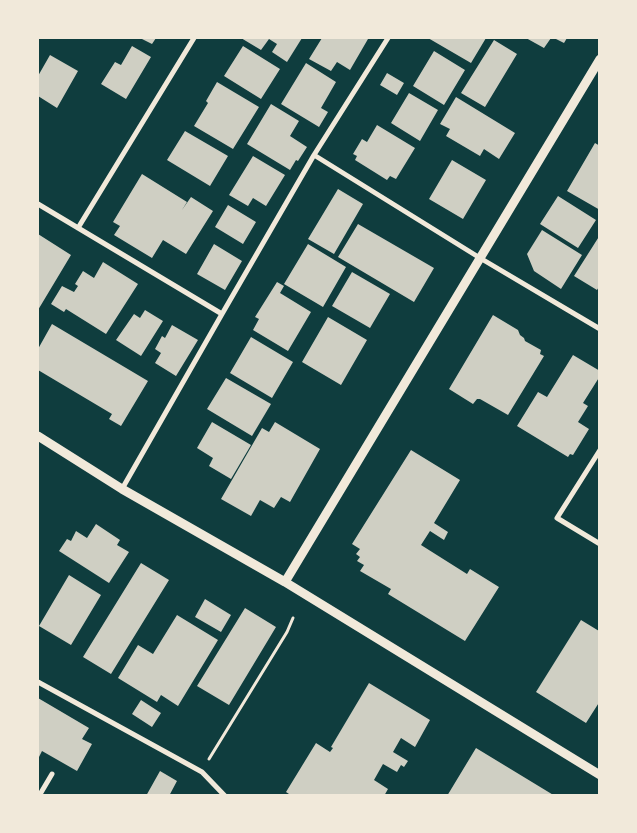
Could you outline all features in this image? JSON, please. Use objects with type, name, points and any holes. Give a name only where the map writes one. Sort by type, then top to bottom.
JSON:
[{"type":"street","points":[[78,228],[194,38]]},
{"type":"street","points":[[122,489],[314,156],[388,38]]},
{"type":"street","points":[[285,582],[600,59]]},
{"type":"street","points":[[314,156],[600,329]]},
{"type":"street","points":[[38,204],[222,314]]},
{"type":"street","points":[[38,436],[122,489],[285,582],[600,775]]},
{"type":"street","points":[[600,450],[557,518],[600,544]]},
{"type":"street","points":[[38,682],[202,772],[225,796]]},
{"type":"street","points":[[40,796],[52,774]]},
{"type":"path","points":[[202,772],[282,640],[293,618]]},
{"type":"building","points":[[140,38],[156,38],[152,44]]},
{"type":"building","points":[[241,38],[302,38],[287,62],[272,52],[277,44],[269,39],[261,50]]},
{"type":"building","points":[[322,38],[368,39],[350,70],[337,62],[331,71],[309,59]]},
{"type":"building","points":[[428,38],[486,38],[471,63]]},
{"type":"building","points":[[526,38],[551,38],[544,48]]},
{"type":"building","points":[[554,38],[567,38],[564,43]]},
{"type":"building","points":[[494,40],[517,54],[485,107],[461,93]]},
{"type":"building","points":[[132,46],[151,57],[126,99],[101,84],[115,62],[121,65]]},
{"type":"building","points":[[243,46],[280,69],[261,99],[224,76]]},
{"type":"building","points":[[434,51],[465,70],[444,105],[413,86]]},
{"type":"building","points":[[50,55],[78,71],[57,108],[38,96],[38,76]]},
{"type":"building","points":[[306,63],[336,82],[321,108],[328,112],[319,127],[281,104]]},
{"type":"building","points":[[387,73],[404,83],[397,95],[380,85]]},
{"type":"building","points":[[217,82],[259,107],[233,149],[194,126],[208,103],[206,101]]},
{"type":"building","points":[[409,93],[438,110],[420,141],[391,123]]},
{"type":"building","points":[[456,97],[515,133],[499,159],[484,149],[480,156],[446,136],[450,129],[440,124]]},
{"type":"building","points":[[271,104],[299,121],[290,136],[307,147],[290,170],[247,144]]},
{"type":"building","points":[[377,125],[415,148],[396,179],[390,176],[387,180],[355,160],[357,156],[353,154],[362,139],[367,142]]},
{"type":"building","points":[[185,131],[228,156],[210,186],[167,160]]},
{"type":"building","points":[[595,143],[600,146],[600,210],[567,191]]},
{"type":"building","points":[[253,156],[285,175],[266,206],[253,198],[248,206],[229,195]]},
{"type":"building","points":[[452,160],[486,180],[463,219],[429,199]]},
{"type":"building","points":[[142,174],[187,202],[182,210],[191,197],[213,211],[186,254],[163,240],[152,258],[114,235],[120,226],[113,222]]},
{"type":"building","points":[[338,189],[363,204],[334,254],[308,239]]},
{"type":"building","points":[[558,196],[596,220],[578,248],[540,224]]},
{"type":"building","points":[[228,205],[256,222],[243,244],[215,227]]},
{"type":"building","points":[[358,224],[434,268],[414,302],[338,257]]},
{"type":"building","points":[[542,230],[582,255],[561,289],[534,271],[527,254]]},
{"type":"building","points":[[38,234],[71,255],[38,310]]},
{"type":"building","points":[[600,235],[600,285],[597,290],[574,276]]},
{"type":"building","points":[[214,244],[242,261],[225,290],[197,274]]},
{"type":"building","points":[[308,244],[346,267],[323,307],[284,284]]},
{"type":"building","points":[[103,262],[138,284],[106,334],[66,309],[64,312],[51,304],[62,286],[74,292],[78,286],[75,284],[83,271],[94,278]]},
{"type":"building","points":[[352,272],[390,294],[370,328],[332,306]]},
{"type":"building","points":[[277,282],[284,286],[280,293],[311,312],[288,351],[253,330],[259,319],[255,317]]},
{"type":"building","points":[[145,310],[163,321],[141,356],[116,340],[134,314],[140,318]]},
{"type":"building","points":[[493,315],[518,330],[525,341],[541,350],[540,354],[544,356],[508,415],[480,399],[477,399],[473,404],[449,389]]},
{"type":"building","points":[[328,317],[367,340],[341,385],[302,362]]},
{"type":"building","points":[[52,324],[148,381],[121,426],[109,419],[112,414],[38,370],[38,349]]},
{"type":"building","points":[[172,325],[198,340],[176,376],[155,363],[161,353],[155,349],[162,336],[165,338]]},
{"type":"building","points":[[251,337],[293,362],[272,398],[230,373]]},
{"type":"building","points":[[573,355],[600,371],[600,376],[583,403],[588,406],[578,422],[589,429],[573,455],[570,454],[568,457],[517,426],[538,392],[547,397]]},
{"type":"building","points":[[226,378],[271,404],[252,436],[207,409]]},
{"type":"building","points":[[212,422],[251,445],[231,479],[209,466],[213,458],[197,448]]},
{"type":"building","points":[[275,422],[320,449],[290,502],[281,497],[274,508],[260,500],[251,516],[221,499],[262,428],[269,432]]},
{"type":"building","points":[[411,450],[460,480],[434,523],[448,532],[444,540],[430,531],[421,545],[467,574],[470,569],[499,587],[465,641],[388,594],[391,589],[360,571],[364,565],[357,561],[360,557],[356,554],[360,549],[352,544]]},
{"type":"building","points":[[96,524],[120,540],[117,545],[129,552],[109,583],[59,551],[67,539],[71,541],[76,531],[87,538]]},
{"type":"building","points":[[141,563],[169,580],[111,674],[83,657]]},
{"type":"building","points":[[69,575],[101,595],[71,645],[39,626]]},
{"type":"building","points":[[205,599],[231,615],[221,632],[195,617]]},
{"type":"building","points":[[245,608],[276,627],[229,705],[197,686]]},
{"type":"building","points":[[177,615],[218,640],[178,706],[161,695],[157,702],[118,678],[138,645],[153,654]]},
{"type":"building","points":[[581,620],[599,631],[598,634],[600,635],[600,701],[586,723],[536,692]]},
{"type":"building","points":[[369,683],[430,720],[415,747],[401,738],[393,752],[408,761],[404,767],[401,765],[397,772],[383,764],[374,780],[388,789],[384,796],[292,796],[286,792],[316,743],[330,752],[333,748],[331,747]]},
{"type":"building","points":[[38,698],[89,728],[82,739],[92,744],[77,771],[42,751],[38,759]]},
{"type":"building","points":[[141,700],[161,713],[152,727],[132,714]]},
{"type":"building","points":[[476,748],[555,796],[447,796]]},
{"type":"building","points":[[160,771],[177,781],[169,796],[146,796]]}]
